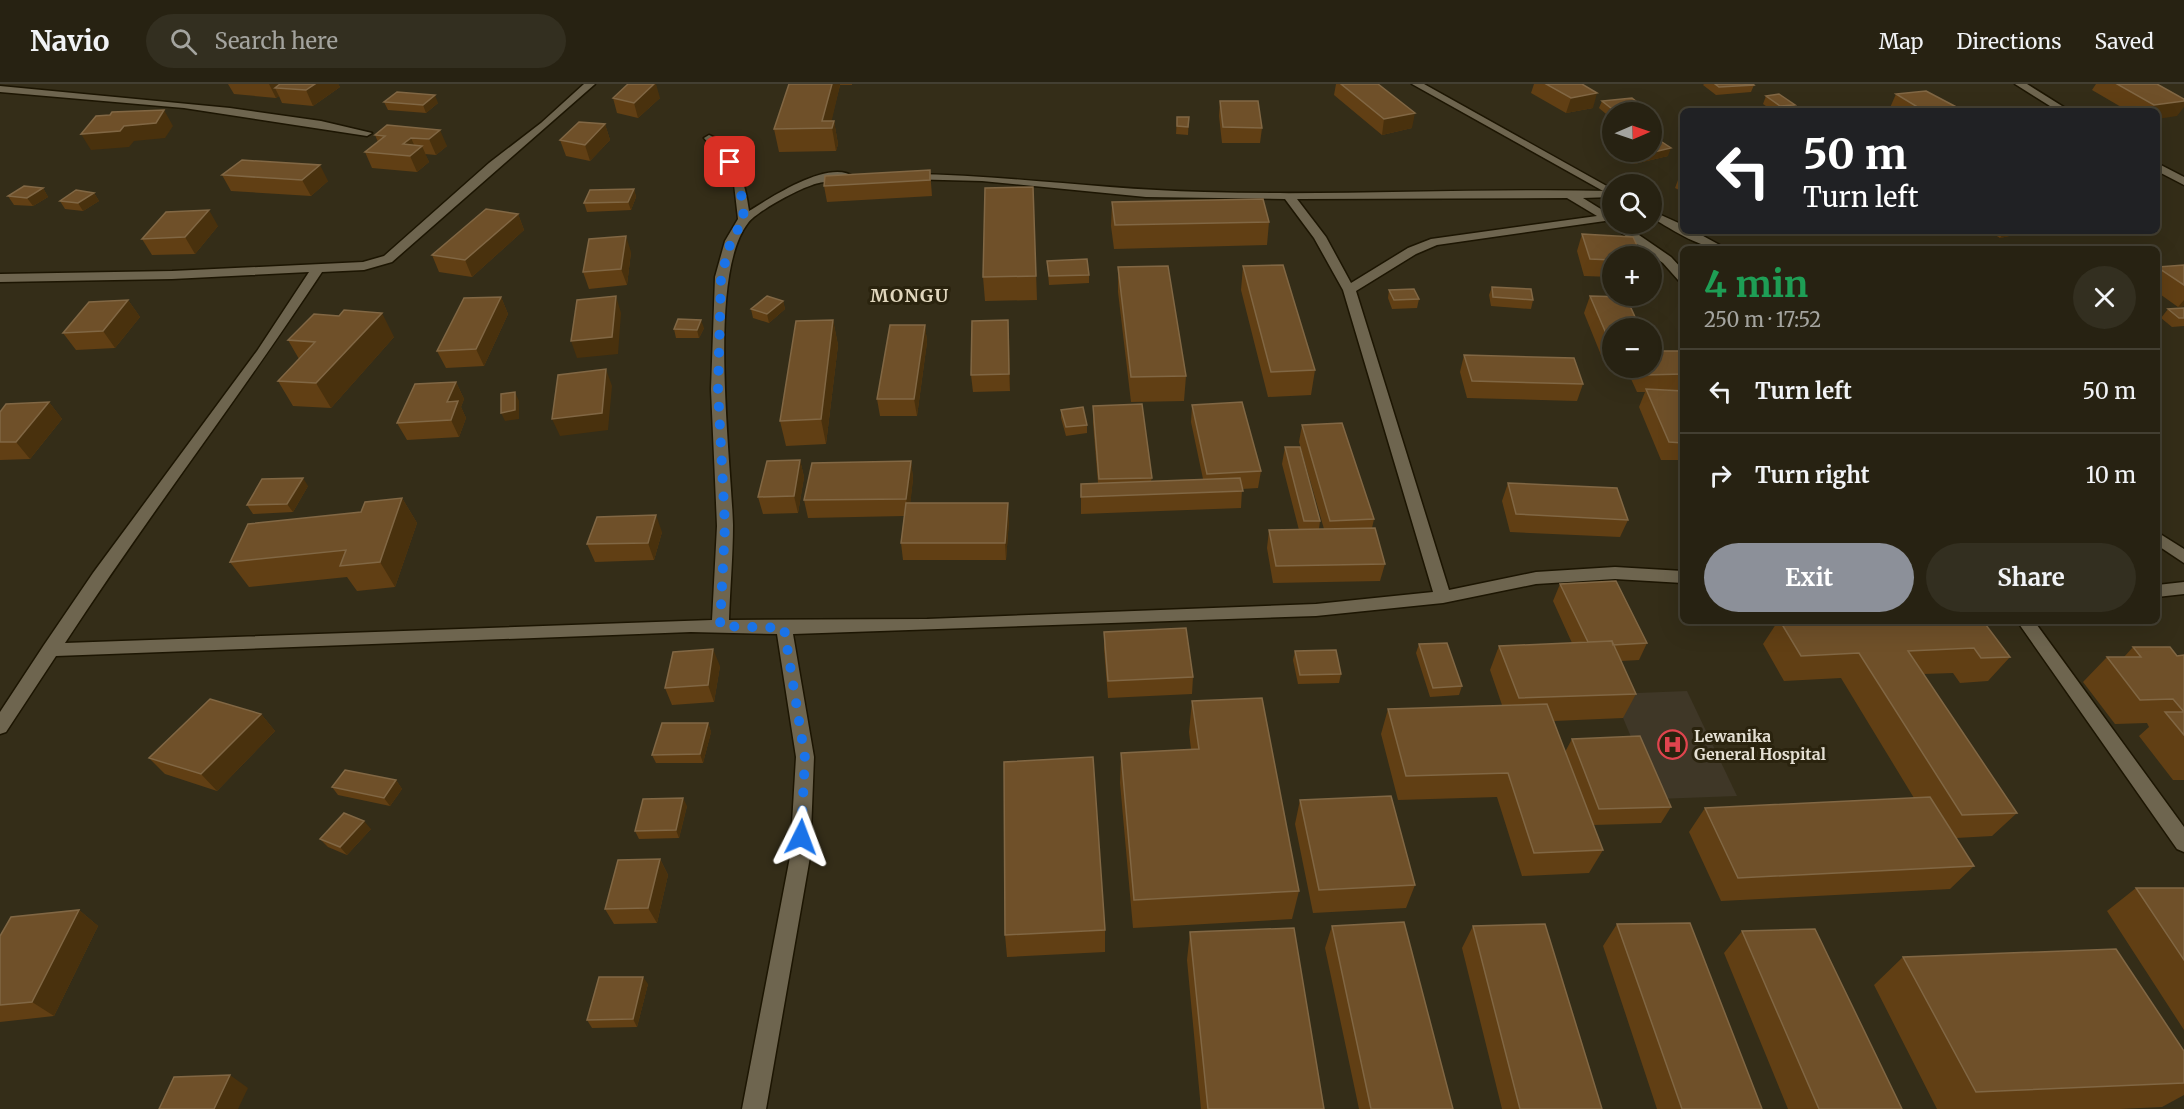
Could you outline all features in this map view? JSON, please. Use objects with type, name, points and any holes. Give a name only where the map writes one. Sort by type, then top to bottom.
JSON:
[{"type":"street","points":[[0,278],[172,275],[364,266],[388,259],[493,165],[545,125],[590,84]]},
{"type":"street","points":[[1417,84],[1602,187]]},
{"type":"street","points":[[2020,84],[2060,108]]},
{"type":"street","points":[[0,89],[139,99],[242,111],[367,133]]},
{"type":"street","points":[[709,138],[730,162],[740,184],[744,219]]},
{"type":"street","points":[[2160,168],[2184,182]]},
{"type":"street","points":[[720,626],[725,526],[718,389],[721,277],[731,241],[744,219],[800,183],[814,178],[857,178]]},
{"type":"street","points":[[899,178],[982,178],[1146,194],[1289,196],[1602,193]]},
{"type":"street","points":[[1569,194],[1602,215]]},
{"type":"street","points":[[1289,196],[1320,237],[1349,290],[1443,597]]},
{"type":"street","points":[[1662,219],[1680,228]]},
{"type":"street","points":[[1349,290],[1412,251],[1435,243],[1602,222]]},
{"type":"street","points":[[1630,234],[1667,260],[1680,275]]},
{"type":"street","points":[[1692,234],[1715,246]]},
{"type":"street","points":[[0,727],[99,577],[262,353],[318,268]]},
{"type":"street","points":[[2160,539],[2184,557]]},
{"type":"street","points":[[50,650],[720,626],[784,628],[1316,610],[1443,597],[1536,578],[1616,573],[1680,577]]},
{"type":"street","points":[[2160,591],[2184,588]]},
{"type":"street","points":[[2027,624],[2184,843]]},
{"type":"street","points":[[754,1109],[800,857],[805,758],[784,628]]},
{"type":"shaded area","name":"Lewanika General Hospital","points":[[1687,691],[1737,796],[1657,799],[1613,694]]},
{"type":"building","points":[[280,84],[315,84],[306,90],[275,88]]},
{"type":"building","points":[[628,84],[654,84],[634,103],[613,98]]},
{"type":"building","points":[[789,84],[832,84],[822,121],[834,121],[832,128],[774,129]]},
{"type":"building","points":[[1341,84],[1378,84],[1415,113],[1384,119]]},
{"type":"building","points":[[1546,84],[1582,84],[1597,93],[1571,98]]},
{"type":"building","points":[[1715,84],[1753,84],[1754,85],[1719,87]]},
{"type":"building","points":[[2117,84],[2157,84],[2184,101],[2154,105]]},
{"type":"building","points":[[1926,91],[1958,108],[1919,108],[1896,94]]},
{"type":"building","points":[[397,92],[435,95],[423,105],[384,102]]},
{"type":"building","points":[[1779,94],[1795,105],[1780,106],[1766,96]]},
{"type":"building","points":[[1632,98],[1637,102],[1603,102]]},
{"type":"building","points":[[1220,101],[1258,101],[1262,128],[1223,127]]},
{"type":"building","points":[[164,110],[156,123],[124,126],[120,131],[81,134],[96,116],[110,115],[112,112]]},
{"type":"building","points":[[1177,117],[1189,117],[1188,127],[1177,126]]},
{"type":"building","points":[[579,122],[605,124],[585,145],[560,140]]},
{"type":"building","points":[[387,125],[440,130],[429,139],[411,138],[403,144],[422,146],[410,156],[365,152],[385,136],[375,135]]},
{"type":"building","points":[[1662,142],[1671,148],[1662,150]]},
{"type":"building","points":[[242,160],[320,165],[302,180],[222,175]]},
{"type":"building","points":[[930,170],[930,180],[824,186],[825,176]]},
{"type":"building","points":[[24,186],[43,188],[27,198],[8,196]]},
{"type":"building","points":[[1033,187],[1036,276],[983,277],[985,188]]},
{"type":"building","points":[[634,189],[628,202],[584,203],[590,190]]},
{"type":"building","points":[[76,190],[94,193],[78,203],[60,201]]},
{"type":"building","points":[[1263,199],[1269,222],[1115,225],[1112,202]]},
{"type":"building","points":[[486,209],[518,214],[465,260],[432,255]]},
{"type":"building","points":[[209,210],[185,237],[142,239],[166,212]]},
{"type":"building","points":[[1582,234],[1633,237],[1637,246],[1602,246],[1602,260],[1590,259]]},
{"type":"building","points":[[626,236],[621,269],[583,272],[589,239]]},
{"type":"building","points":[[1087,259],[1089,275],[1049,276],[1047,261]]},
{"type":"building","points":[[1283,265],[1315,370],[1271,372],[1243,266]]},
{"type":"building","points":[[2184,265],[2184,285],[2160,269],[2160,267]]},
{"type":"building","points":[[1168,266],[1186,376],[1131,377],[1118,267]]},
{"type":"building","points":[[1492,287],[1531,289],[1533,300],[1493,297]]},
{"type":"building","points":[[1414,289],[1419,299],[1394,300],[1389,290]]},
{"type":"building","points":[[616,296],[612,337],[571,341],[577,300]]},
{"type":"building","points":[[767,296],[783,301],[767,314],[751,309]]},
{"type":"building","points":[[1590,296],[1602,296],[1602,306],[1630,306],[1635,318],[1602,318],[1602,324]]},
{"type":"building","points":[[501,297],[476,349],[437,351],[464,298]]},
{"type":"building","points":[[128,300],[103,331],[63,333],[89,302]]},
{"type":"building","points":[[2184,308],[2184,318],[2179,318],[2168,309]]},
{"type":"building","points":[[344,310],[382,313],[316,383],[278,381],[315,342],[288,340],[314,314],[339,316]]},
{"type":"building","points":[[678,319],[701,320],[697,330],[674,329]]},
{"type":"building","points":[[833,320],[821,419],[780,421],[796,321]]},
{"type":"building","points":[[1008,320],[1009,374],[971,375],[972,321]]},
{"type":"building","points":[[890,325],[925,325],[914,399],[877,399]]},
{"type":"building","points":[[1662,351],[1680,351],[1680,374],[1662,375]]},
{"type":"building","points":[[1464,355],[1574,358],[1583,384],[1472,381]]},
{"type":"building","points":[[606,369],[602,413],[552,419],[558,375]]},
{"type":"building","points":[[456,382],[447,402],[458,401],[451,420],[397,423],[415,384]]},
{"type":"building","points":[[1646,389],[1680,391],[1680,443],[1669,442]]},
{"type":"building","points":[[515,392],[515,410],[501,413],[501,394]]},
{"type":"building","points":[[49,402],[16,442],[0,442],[0,412],[6,404]]},
{"type":"building","points":[[1242,402],[1261,471],[1207,474],[1192,405]]},
{"type":"building","points":[[1142,404],[1152,478],[1099,479],[1093,406]]},
{"type":"building","points":[[1083,407],[1087,425],[1066,427],[1061,410]]},
{"type":"building","points":[[1342,423],[1374,519],[1330,521],[1302,425]]},
{"type":"building","points":[[1285,447],[1300,447],[1320,521],[1304,521]]},
{"type":"building","points":[[800,460],[794,496],[758,497],[767,461]]},
{"type":"building","points":[[911,461],[906,499],[804,500],[812,463]]},
{"type":"building","points":[[303,478],[287,504],[247,505],[262,479]]},
{"type":"building","points":[[1240,478],[1243,491],[1081,497],[1081,484]]},
{"type":"building","points":[[1508,483],[1617,488],[1628,520],[1516,514]]},
{"type":"building","points":[[402,498],[380,562],[340,566],[346,550],[230,562],[248,524],[361,512],[365,502]]},
{"type":"building","points":[[906,503],[1008,503],[1005,543],[901,543]]},
{"type":"building","points":[[656,515],[648,543],[587,544],[597,517]]},
{"type":"building","points":[[1375,528],[1385,564],[1276,566],[1269,530]]},
{"type":"building","points":[[1616,581],[1647,643],[1613,645],[1612,641],[1588,642],[1560,584]]},
{"type":"building","points":[[1782,624],[1985,624],[2010,657],[1981,658],[1974,648],[1908,651],[2017,813],[1962,815],[1859,653],[1801,656]]},
{"type":"building","points":[[1186,628],[1193,677],[1108,681],[1104,632]]},
{"type":"building","points":[[1612,641],[1636,694],[1519,698],[1499,646]]},
{"type":"building","points":[[1447,643],[1462,686],[1433,688],[1419,644]]},
{"type":"building","points":[[2133,647],[2170,647],[2177,656],[2184,655],[2184,712],[2173,699],[2140,700],[2107,657],[2141,657]]},
{"type":"building","points":[[713,649],[708,685],[665,688],[673,652]]},
{"type":"building","points":[[1336,650],[1341,674],[1300,675],[1295,651]]},
{"type":"building","points":[[1262,698],[1299,891],[1134,900],[1121,753],[1199,749],[1192,701]]},
{"type":"building","points":[[210,699],[261,714],[201,774],[149,758]]},
{"type":"building","points":[[1547,704],[1603,850],[1534,853],[1508,773],[1406,776],[1388,709]]},
{"type":"building","points":[[2165,712],[2184,712],[2184,735]]},
{"type":"building","points":[[662,723],[708,723],[700,754],[652,755]]},
{"type":"building","points":[[1640,736],[1671,807],[1599,809],[1572,739]]},
{"type":"building","points":[[1093,757],[1105,930],[1005,935],[1004,762]]},
{"type":"building","points":[[345,770],[396,780],[384,798],[332,787]]},
{"type":"building","points":[[1391,796],[1415,885],[1319,890],[1300,800]]},
{"type":"building","points":[[1930,797],[1974,866],[1738,878],[1705,808]]},
{"type":"building","points":[[683,798],[676,830],[635,831],[643,799]]},
{"type":"building","points":[[344,813],[364,821],[340,847],[320,839]]},
{"type":"building","points":[[660,859],[648,908],[605,909],[618,860]]},
{"type":"building","points":[[2136,888],[2184,888],[2184,960]]},
{"type":"building","points":[[79,910],[32,1002],[0,1005],[0,936],[11,917]]},
{"type":"building","points":[[1404,922],[1453,1109],[1371,1109],[1332,926]]},
{"type":"building","points":[[1690,923],[1762,1109],[1682,1109],[1617,924]]},
{"type":"building","points":[[1545,924],[1602,1109],[1520,1109],[1473,926]]},
{"type":"building","points":[[1294,928],[1324,1109],[1208,1109],[1190,932]]},
{"type":"building","points":[[1815,929],[1902,1109],[1819,1109],[1742,931]]},
{"type":"building","points":[[2116,949],[2184,1051],[2184,1083],[1976,1092],[1903,957]]},
{"type":"building","points":[[599,977],[643,977],[633,1019],[587,1020]]},
{"type":"building","points":[[230,1075],[214,1109],[159,1109],[174,1077]]},
{"type":"place","name":"Lewanika General Hospital","points":[[1673,745]]},
{"type":"district","name":"MONGU","points":[[910,296]]},
{"type":"route","points":[[730,162],[740,184],[744,219],[731,241],[721,277],[718,389],[725,526],[720,626],[784,628],[805,758],[801,837]]}]
